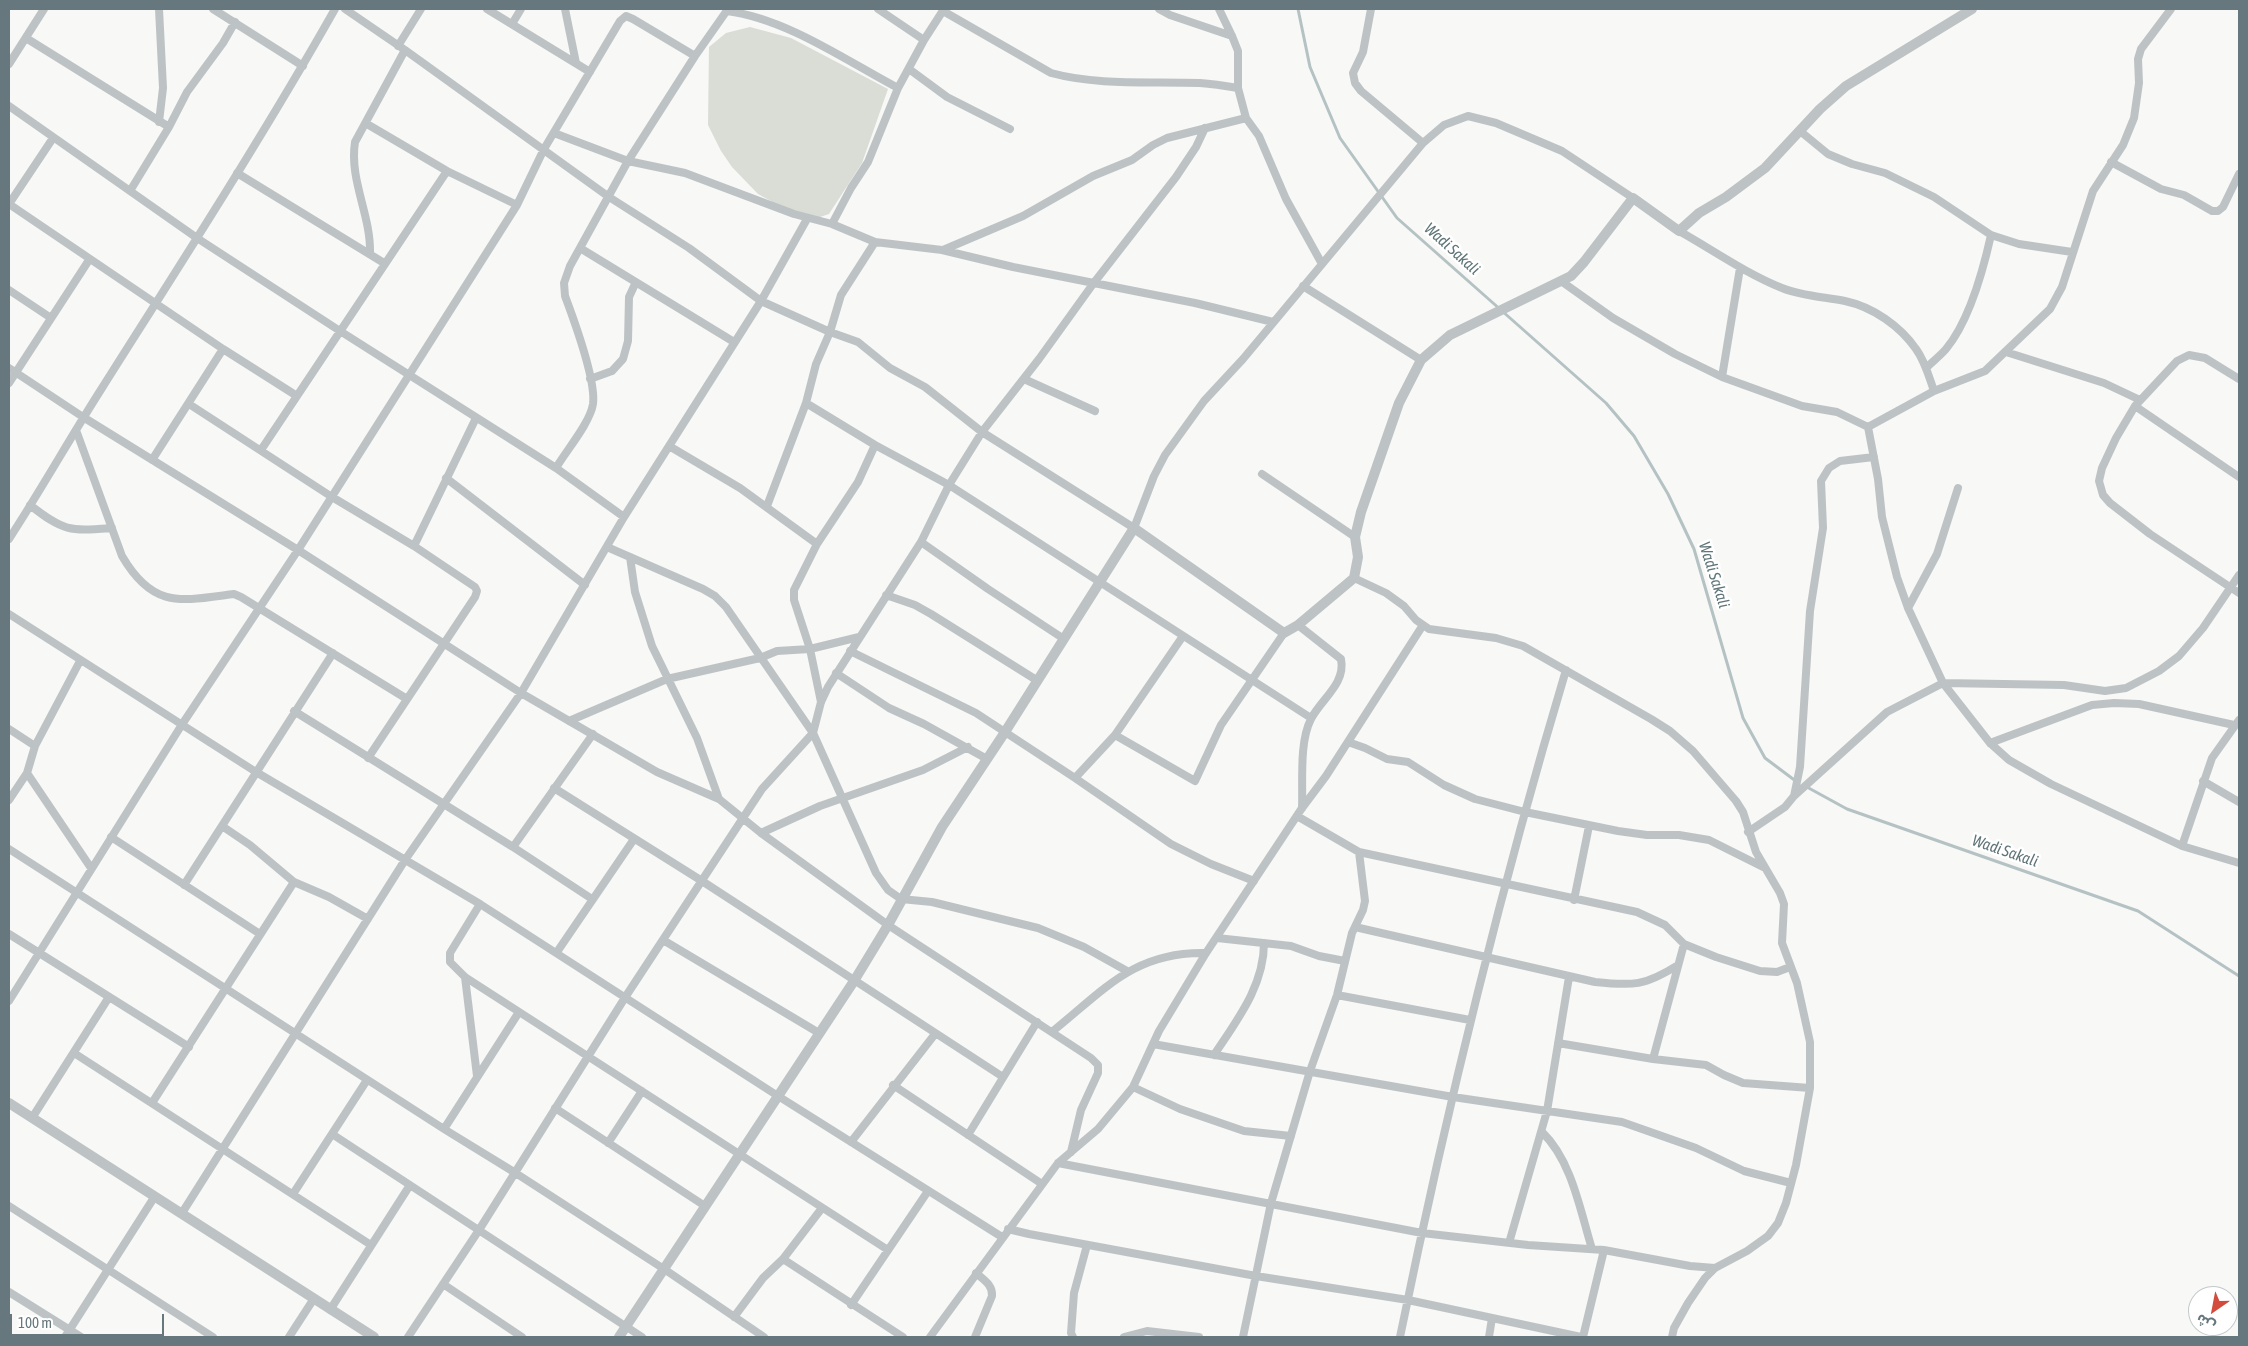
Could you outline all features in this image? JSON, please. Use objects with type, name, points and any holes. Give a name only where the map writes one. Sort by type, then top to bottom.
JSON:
[{"type":"street","points":[[9,64],[44,9]]},
{"type":"street","points":[[159,9],[163,88],[159,122]]},
{"type":"street","points":[[213,9],[303,66]]},
{"type":"street","points":[[10,534],[197,238],[303,66],[335,9]]},
{"type":"street","points":[[344,9],[402,48],[609,197],[689,248],[761,301],[830,332],[858,342],[890,368],[925,387],[982,432],[1134,528],[1284,633]]},
{"type":"street","points":[[370,253],[368,228],[354,168],[353,154],[355,142],[367,124],[421,9]]},
{"type":"street","points":[[487,9],[590,72]]},
{"type":"street","points":[[512,24],[521,9]]},
{"type":"street","points":[[565,9],[576,62]]},
{"type":"street","points":[[878,9],[924,40]]},
{"type":"street","points":[[1159,9],[1170,15],[1232,36]]},
{"type":"street","points":[[1219,9],[1238,51],[1238,88],[1246,118],[1259,136],[1286,199],[1322,264]]},
{"type":"street","points":[[1371,9],[1363,52],[1352,73],[1354,83],[1361,92],[1424,143]]},
{"type":"street","points":[[1679,231],[1699,213],[1726,197],[1765,168],[1846,86],[1972,9]]},
{"type":"street","points":[[1868,427],[1934,391],[1985,371],[2050,309],[2062,287],[2093,191],[2123,145],[2134,118],[2139,83],[2138,59],[2141,49],[2171,9]]},
{"type":"street","points":[[556,468],[588,418],[593,405],[590,379],[566,296],[564,283],[570,266],[628,161],[695,56],[728,10],[749,14],[790,30],[898,88]]},
{"type":"street","points":[[832,224],[851,188],[868,162],[898,88],[924,40],[944,10],[1051,73],[1066,77],[1093,80],[1202,83],[1238,88]]},
{"type":"street","points":[[9,1000],[181,726],[298,550],[517,205],[544,149],[620,21],[626,16],[633,18],[695,56]]},
{"type":"street","points":[[130,190],[169,127],[187,92],[223,44],[235,22]]},
{"type":"street","points":[[26,38],[169,127]]},
{"type":"street","points":[[909,69],[947,97],[1010,129]]},
{"type":"street","points":[[9,106],[197,238],[409,376],[556,468],[624,517]]},
{"type":"street","points":[[619,1337],[854,981],[888,925],[938,834],[1038,681],[1134,528],[1154,476],[1166,456],[1204,401],[1243,359],[1424,143],[1444,125],[1468,116],[1496,123],[1562,151],[1634,198],[1679,231],[1740,268],[1784,289],[1848,302],[1866,308],[1902,332],[1917,350],[1934,391]]},
{"type":"street","points":[[942,250],[1024,216],[1094,176],[1132,160],[1153,145],[1167,138],[1246,118]]},
{"type":"street","points":[[367,124],[447,171],[517,205]]},
{"type":"street","points":[[408,1337],[479,1230],[626,996],[773,774],[813,733],[821,702],[836,673],[921,542],[949,485],[982,432],[1176,177],[1196,147],[1205,128]]},
{"type":"street","points":[[1800,131],[1828,154],[1893,177],[1934,197],[1991,235],[2019,244],[2072,252]]},
{"type":"street","points":[[554,133],[628,161],[685,173],[807,219],[832,224],[875,242],[942,250],[1093,284],[1195,303],[1273,322]]},
{"type":"street","points":[[53,138],[9,204],[89,260],[297,396]]},
{"type":"street","points":[[2111,162],[2162,189],[2184,195],[2212,211],[2218,211],[2223,207],[2239,174]]},
{"type":"street","points":[[261,450],[447,171]]},
{"type":"street","points":[[237,173],[384,263]]},
{"type":"street","points":[[1115,735],[1191,781],[1195,781],[1215,735],[1284,633],[1298,625],[1354,578],[1358,556],[1354,537],[1361,512],[1399,403],[1421,360],[1450,335],[1571,276],[1634,198]]},
{"type":"street","points":[[182,1213],[405,860],[521,693],[624,517],[761,301],[807,219]]},
{"type":"street","points":[[1926,368],[1946,349],[1959,328],[1982,275],[1991,235]]},
{"type":"street","points":[[767,506],[806,402],[816,364],[830,332],[841,295],[875,242]]},
{"type":"street","points":[[580,248],[734,342]]},
{"type":"street","points":[[9,383],[12,371],[51,318],[89,260]]},
{"type":"street","points":[[1722,377],[1740,268]]},
{"type":"street","points":[[1561,281],[1621,322],[1675,354],[1722,377],[1802,406],[1836,412],[1868,427]]},
{"type":"street","points":[[590,379],[612,371],[623,359],[628,342],[629,297],[636,282]]},
{"type":"street","points":[[1303,286],[1421,360]]},
{"type":"street","points":[[9,290],[51,318]]},
{"type":"street","points":[[152,460],[223,349]]},
{"type":"street","points":[[2006,352],[2104,383],[2137,403],[2239,477]]},
{"type":"street","points":[[2239,379],[2205,358],[2189,355],[2177,361],[2137,403],[2116,438],[2102,468],[2100,481],[2103,494],[2110,503],[2150,534],[2239,593]]},
{"type":"street","points":[[12,371],[298,550],[521,693],[658,772],[719,799],[761,833],[888,925],[1053,1031],[1098,1065],[1098,1073],[1081,1110],[1071,1152]]},
{"type":"street","points":[[1024,379],[1095,411]]},
{"type":"street","points":[[806,402],[875,445],[949,485],[1311,718]]},
{"type":"street","points":[[188,404],[332,497],[414,546],[475,587],[477,591],[475,597],[368,758]]},
{"type":"street","points":[[414,546],[476,418]]},
{"type":"street","points":[[1868,427],[1882,517],[1897,577],[1908,608],[1943,683],[1990,743],[2008,760],[2051,784],[2182,846],[2239,863]]},
{"type":"street","points":[[76,430],[122,556],[132,572],[143,584],[155,593],[178,600],[234,594],[259,606],[407,699]]},
{"type":"street","points":[[821,702],[810,649],[794,600],[794,590],[817,544],[858,482],[875,445]]},
{"type":"street","points":[[669,446],[767,506],[817,544]]},
{"type":"street","points":[[1794,796],[1800,767],[1810,611],[1823,528],[1821,481],[1829,468],[1840,461],[1874,457]]},
{"type":"street","points":[[1262,474],[1354,537]]},
{"type":"street","points":[[446,478],[585,586]]},
{"type":"street","points":[[1908,608],[1937,554],[1958,488]]},
{"type":"street","points":[[30,505],[48,519],[76,530],[112,528]]},
{"type":"street","points":[[921,542],[1064,639]]},
{"type":"street","points":[[607,547],[715,596],[726,607],[813,733],[876,873],[888,890],[901,899],[932,902],[1038,928],[1084,947],[1127,971]]},
{"type":"street","points":[[630,557],[635,592],[646,630],[667,679],[697,738],[719,799]]},
{"type":"street","points":[[1748,832],[1776,816],[1794,796],[1887,712],[1943,683],[2064,685],[2105,691],[2126,688],[2159,671],[2179,656],[2203,628],[2239,576]]},
{"type":"street","points":[[1354,578],[1386,593],[1423,625],[1435,631],[1496,638],[1523,646],[1651,719],[1676,736],[1692,751],[1736,801],[1743,812],[1748,832],[1763,867],[1780,893],[1784,904],[1782,943],[1797,983],[1806,1015],[1810,1042],[1810,1088],[1791,1183],[1778,1223],[1768,1236],[1747,1251],[1715,1268],[1705,1278],[1674,1328],[1672,1337]]},
{"type":"street","points":[[886,596],[915,605],[1038,681]]},
{"type":"street","points":[[9,614],[181,726],[557,952],[778,1096],[1002,1237]]},
{"type":"street","points":[[1298,625],[1341,659],[1343,667],[1340,678],[1311,718],[1304,741],[1302,808]]},
{"type":"street","points":[[930,1337],[1058,1163],[1098,1129],[1133,1087],[1152,1044],[1206,953],[1302,808],[1326,776],[1423,625]]},
{"type":"street","points":[[1074,778],[1115,735],[1182,636]]},
{"type":"street","points":[[569,721],[667,679],[760,658],[777,651],[810,649],[859,637]]},
{"type":"street","points":[[850,651],[976,713],[1171,844],[1211,864],[1254,881]]},
{"type":"street","points":[[184,885],[333,653]]},
{"type":"street","points":[[9,800],[27,773],[36,746],[80,661]]},
{"type":"street","points":[[1400,1337],[1470,1020],[1524,812],[1566,670]]},
{"type":"street","points":[[836,673],[890,708],[968,747],[987,759]]},
{"type":"street","points":[[2105,691],[2114,703]]},
{"type":"street","points":[[1990,743],[2092,705],[2114,703],[2139,704],[2237,723],[2212,758],[2182,846]]},
{"type":"street","points":[[294,712],[513,847],[592,899]]},
{"type":"street","points":[[9,730],[36,746]]},
{"type":"street","points":[[513,847],[593,734]]},
{"type":"street","points":[[1348,742],[1387,759],[1408,762],[1457,792],[1524,812],[1559,818],[1589,826],[1647,835],[1679,835],[1709,840],[1763,867]]},
{"type":"street","points":[[761,833],[803,812],[922,770],[968,747]]},
{"type":"street","points":[[27,773],[91,868]]},
{"type":"street","points":[[2203,781],[2239,802]]},
{"type":"street","points":[[554,788],[702,881],[1003,1078]]},
{"type":"street","points":[[1297,816],[1359,852],[1507,883],[1574,900],[1637,912],[1665,925],[1684,944],[1760,971],[1777,972],[1790,967]]},
{"type":"street","points":[[222,826],[250,845],[294,882],[329,897],[368,919]]},
{"type":"street","points":[[1574,900],[1589,826]]},
{"type":"street","points":[[111,837],[260,934]]},
{"type":"street","points":[[557,952],[634,839]]},
{"type":"street","points":[[9,850],[514,1172],[664,1269],[764,1337]]},
{"type":"street","points":[[1243,1337],[1271,1203],[1310,1071],[1336,995],[1355,927],[1363,910],[1365,900],[1359,852]]},
{"type":"street","points":[[152,1103],[294,882]]},
{"type":"street","points":[[480,904],[450,953],[450,962],[465,978],[642,1090],[888,1250]]},
{"type":"street","points":[[1355,927],[1486,956],[1569,977],[1619,985],[1645,983],[1678,966]]},
{"type":"street","points":[[9,934],[189,1047]]},
{"type":"street","points":[[1217,938],[1291,946],[1319,956],[1345,961]]},
{"type":"street","points":[[663,940],[820,1033]]},
{"type":"street","points":[[1214,1055],[1254,991],[1264,958],[1264,943]]},
{"type":"street","points":[[1653,1059],[1684,944]]},
{"type":"street","points":[[1053,1031],[1127,971],[1169,954],[1206,953]]},
{"type":"street","points":[[1509,1243],[1542,1132],[1569,977]]},
{"type":"street","points":[[465,978],[478,1076]]},
{"type":"street","points":[[1336,995],[1470,1020]]},
{"type":"street","points":[[32,1118],[109,997]]},
{"type":"street","points":[[444,1129],[519,1012]]},
{"type":"street","points":[[968,1135],[1037,1022]]},
{"type":"street","points":[[851,1142],[934,1034]]},
{"type":"street","points":[[1558,1043],[1653,1059],[1706,1065],[1743,1083],[1810,1088]]},
{"type":"street","points":[[1152,1044],[1453,1097],[1622,1122],[1696,1148],[1744,1171],[1791,1183]]},
{"type":"street","points":[[74,1053],[371,1246]]},
{"type":"street","points":[[293,1194],[367,1080]]},
{"type":"street","points":[[893,1085],[1042,1184]]},
{"type":"street","points":[[1133,1087],[1180,1109],[1244,1131],[1291,1136]]},
{"type":"street","points":[[608,1143],[642,1090]]},
{"type":"street","points":[[9,1103],[374,1337]]},
{"type":"street","points":[[555,1108],[704,1206]]},
{"type":"street","points":[[1542,1132],[1555,1144],[1563,1160],[1592,1250]]},
{"type":"street","points":[[332,1134],[642,1337]]},
{"type":"street","points":[[1058,1163],[1422,1233],[1509,1243],[1604,1250],[1690,1266],[1715,1268]]},
{"type":"street","points":[[330,1310],[410,1185]]},
{"type":"street","points":[[851,1305],[928,1191]]},
{"type":"street","points":[[67,1334],[155,1196]]},
{"type":"street","points":[[9,1206],[213,1337]]},
{"type":"street","points":[[734,1318],[763,1278],[783,1259],[822,1208]]},
{"type":"street","points":[[1008,1229],[1256,1276],[1408,1300],[1582,1337],[1604,1250]]},
{"type":"street","points":[[1073,1337],[1071,1333],[1073,1300],[1087,1245]]},
{"type":"street","points":[[783,1259],[851,1305],[903,1337]]},
{"type":"street","points":[[975,1337],[993,1290],[988,1282],[976,1273]]},
{"type":"street","points":[[443,1284],[522,1337]]},
{"type":"street","points":[[9,1292],[67,1334],[81,1337]]},
{"type":"street","points":[[289,1337],[314,1300]]},
{"type":"street","points":[[1489,1337],[1492,1318]]},
{"type":"street","points":[[1124,1337],[1147,1334],[1199,1337]]},
{"type":"shaded area","points":[[750,27],[791,38],[888,89],[862,163],[829,214],[817,218],[778,205],[758,194],[732,167],[721,151],[708,125],[709,47],[726,33]]},
{"type":"waterway","name":"Wadi Sakali","points":[[1298,9],[1310,67],[1340,138],[1397,218],[1606,403],[1634,436],[1668,494],[1694,549],[1743,718],[1765,758],[1797,782]]},
{"type":"waterway","name":"Wadi Sakali","points":[[1805,786],[1847,809],[2138,911],[2239,976]]}]
